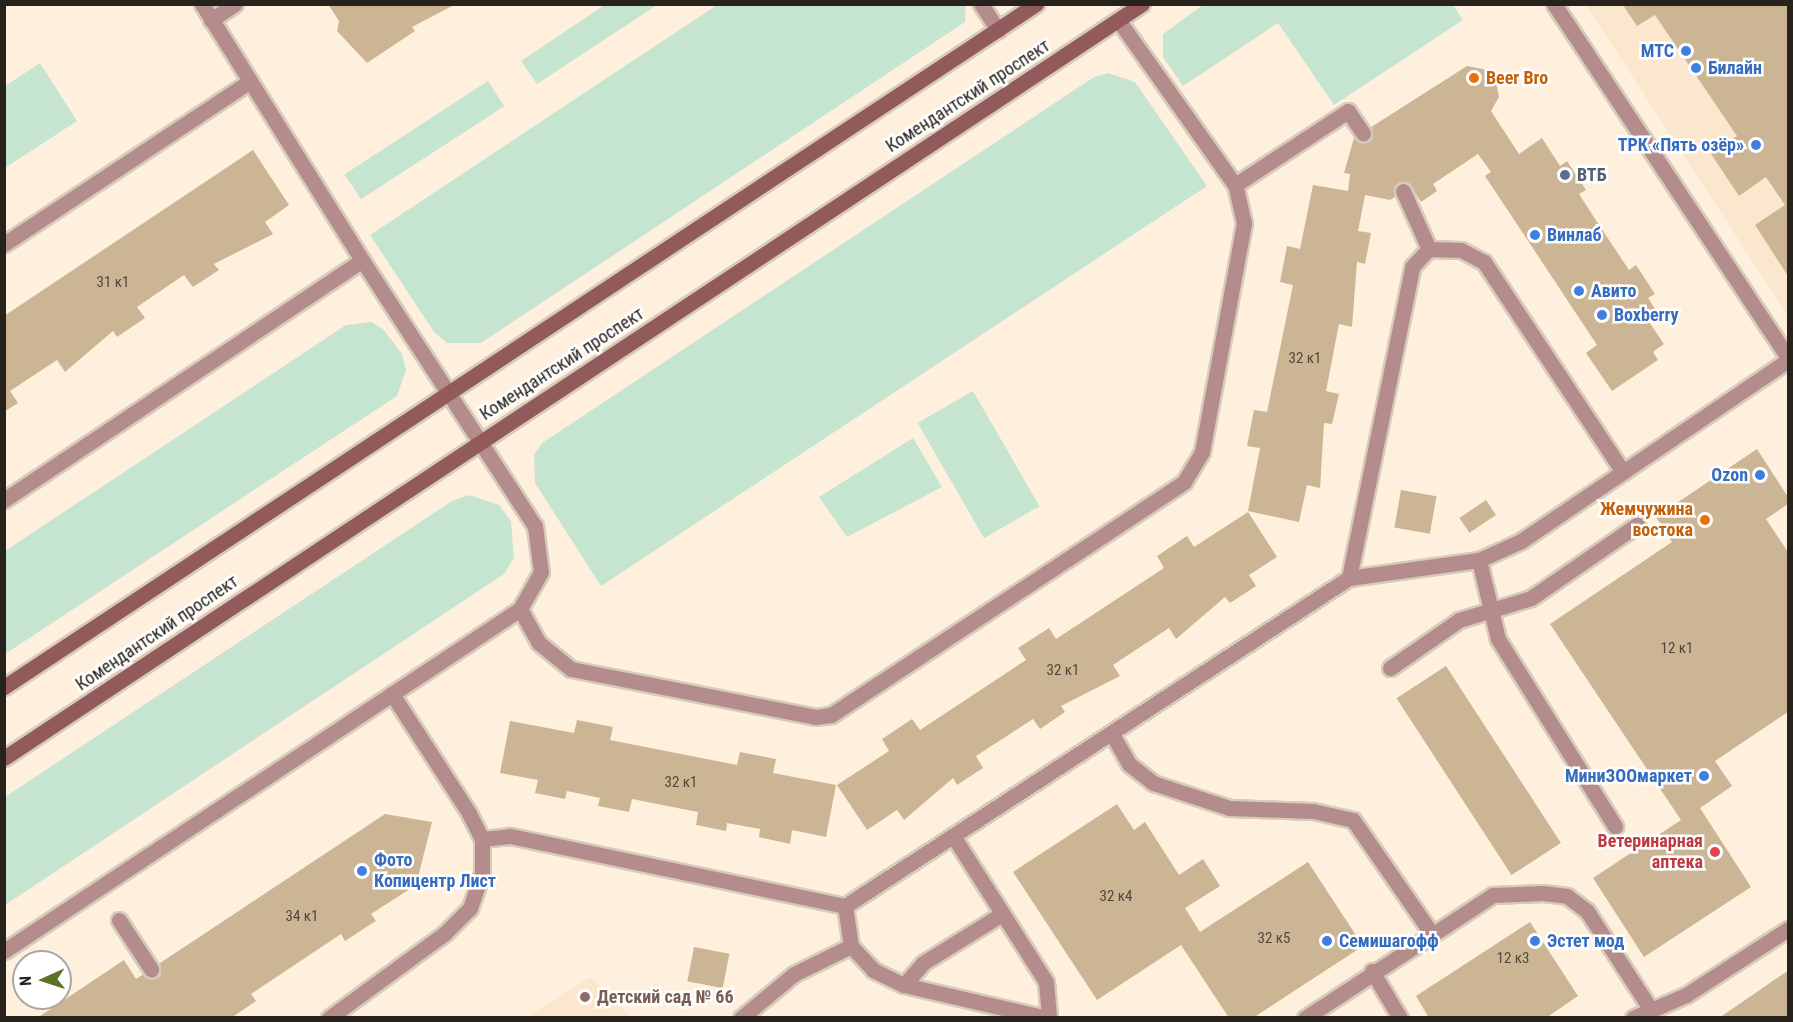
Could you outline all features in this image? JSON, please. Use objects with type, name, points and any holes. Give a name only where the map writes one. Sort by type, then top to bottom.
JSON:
[{"type":"main road","points":[[4,687],[1036,4]]},
{"type":"main road","name":"Комендантский проспект","points":[[4,758],[1142,4]]},
{"type":"street","points":[[4,951],[520,609],[541,572],[535,526],[446,394],[202,4]]},
{"type":"street","points":[[212,20],[235,4]]},
{"type":"street","points":[[981,4],[998,30]]},
{"type":"street","points":[[482,839],[510,836],[845,906],[955,839],[1350,578],[1479,560],[1521,541],[1788,359],[1554,4]]},
{"type":"street","points":[[520,609],[539,643],[571,669],[815,717],[845,710],[1012,592],[1184,482],[1195,469],[1244,223],[1235,185],[1118,20]]},
{"type":"street","points":[[4,244],[250,81]]},
{"type":"street","points":[[1235,185],[1348,111],[1363,132]]},
{"type":"street","points":[[1403,191],[1429,249]]},
{"type":"street","points":[[1350,578],[1412,267],[1429,249],[1461,250],[1484,262],[1623,472]]},
{"type":"street","points":[[4,500],[362,260]]},
{"type":"street","points":[[1390,668],[1459,620],[1531,598],[1637,525]]},
{"type":"street","points":[[1479,560],[1498,639],[1615,826]]},
{"type":"street","points":[[329,1017],[446,933],[470,908],[482,873],[482,839],[392,694]]},
{"type":"street","points":[[1113,736],[1129,764],[1153,783],[1229,808],[1313,812],[1353,820],[1432,934]]},
{"type":"street","points":[[845,906],[851,946],[873,970],[904,985],[1048,1017],[1046,982],[955,839]]},
{"type":"street","points":[[1305,1017],[1493,896],[1567,896],[1587,910],[1649,1007]]},
{"type":"street","points":[[904,985],[922,963],[1002,914]]},
{"type":"street","points":[[119,920],[152,969]]},
{"type":"street","points":[[1633,1017],[1649,1007],[1686,995],[1788,929]]},
{"type":"street","points":[[741,1017],[794,974],[851,946]]},
{"type":"street","points":[[1372,972],[1400,1017]]},
{"type":"shaded area","points":[[1586,5],[1788,5],[1788,316]]},
{"type":"shaded area","name":"Детский сад № 66","points":[[590,977],[632,1017],[528,1017]]},
{"type":"green space","points":[[606,4],[657,5],[537,84],[521,61]]},
{"type":"green space","points":[[966,4],[965,22],[481,343],[447,343],[434,332],[370,235],[717,5]]},
{"type":"green space","points":[[1203,5],[1453,5],[1463,20],[1334,105],[1278,23],[1183,86],[1163,57],[1163,34]]},
{"type":"green space","points":[[40,63],[77,121],[5,168],[5,86]]},
{"type":"green space","points":[[1108,73],[1135,82],[1207,186],[601,586],[535,483],[534,455],[542,443],[1094,77]]},
{"type":"green space","points":[[488,81],[504,106],[361,199],[345,174]]},
{"type":"green space","points":[[371,322],[383,329],[402,354],[406,370],[397,396],[5,654],[5,551],[346,325]]},
{"type":"green space","points":[[973,391],[1040,506],[984,538],[918,423]]},
{"type":"green space","points":[[913,438],[942,487],[847,537],[819,497]]},
{"type":"green space","points":[[469,495],[499,505],[511,521],[514,558],[504,574],[5,905],[5,797],[452,501]]},
{"type":"building","points":[[328,4],[456,4],[412,27],[415,31],[367,63],[337,31],[339,21]]},
{"type":"building","name":"ТРК «Пять озёр»","points":[[1623,5],[1788,5],[1788,276],[1755,225],[1785,205],[1766,177],[1739,196],[1711,154],[1737,136],[1655,15],[1637,26]]},
{"type":"building","points":[[1467,66],[1488,70],[1495,77],[1499,97],[1491,111],[1519,154],[1542,138],[1560,166],[1567,161],[1586,190],[1579,194],[1599,225],[1629,270],[1636,265],[1655,294],[1648,298],[1659,315],[1649,322],[1664,344],[1653,352],[1658,360],[1612,391],[1586,353],[1597,345],[1485,176],[1491,172],[1478,154],[1433,184],[1437,191],[1421,202],[1411,186],[1390,200],[1365,195],[1358,231],[1371,233],[1365,264],[1357,262],[1352,327],[1339,324],[1326,391],[1339,394],[1332,424],[1324,423],[1320,488],[1307,485],[1299,522],[1248,511],[1260,448],[1247,446],[1254,410],[1267,412],[1293,285],[1280,282],[1287,246],[1300,249],[1313,185],[1348,191],[1350,174],[1344,173],[1354,138]]},
{"type":"building","points":[[253,150],[289,205],[265,222],[273,234],[214,264],[219,270],[193,287],[184,275],[137,307],[145,318],[117,337],[113,331],[65,372],[57,360],[10,391],[18,403],[4,412],[4,316]]},
{"type":"building","points":[[1757,449],[1788,497],[1788,504],[1766,519],[1788,552],[1788,712],[1715,761],[1732,786],[1700,808],[1751,887],[1644,957],[1593,878],[1681,820],[1550,624],[1672,542],[1656,517]]},
{"type":"building","points":[[1401,490],[1436,496],[1430,534],[1394,527]]},
{"type":"building","points":[[1486,500],[1496,515],[1470,533],[1459,518]]},
{"type":"building","points":[[1248,512],[1277,557],[1249,575],[1256,586],[1230,603],[1225,597],[1176,639],[1169,628],[1113,665],[1120,676],[1061,706],[1065,712],[1040,729],[1033,719],[976,756],[983,768],[957,785],[953,778],[904,820],[897,810],[867,830],[837,785],[889,751],[882,739],[912,719],[920,730],[1026,660],[1018,648],[1049,628],[1056,639],[1164,568],[1157,556],[1187,536],[1194,547]]},
{"type":"building","points":[[1446,666],[1561,843],[1511,875],[1397,698]]},
{"type":"building","points":[[577,720],[613,727],[610,740],[737,765],[740,752],[776,759],[773,773],[836,785],[826,837],[792,830],[790,844],[759,837],[760,829],[727,823],[726,831],[696,825],[698,812],[632,799],[629,812],[598,806],[600,798],[567,791],[565,799],[535,793],[538,780],[500,773],[510,721],[574,733]]},
{"type":"building","points":[[1117,804],[1134,830],[1145,822],[1179,875],[1203,859],[1220,886],[1185,908],[1200,932],[1308,862],[1363,946],[1253,1018],[1229,1018],[1181,945],[1097,1000],[1013,872]]},
{"type":"building","points":[[385,814],[432,822],[416,885],[371,914],[376,921],[345,941],[341,934],[251,994],[256,1001],[231,1018],[37,1018],[49,1010],[72,1010],[72,995],[124,960],[136,979]]},
{"type":"building","points":[[1530,922],[1578,996],[1546,1018],[1429,1018],[1416,996]]},
{"type":"building","points":[[694,947],[729,954],[723,988],[687,981]]},
{"type":"building","points":[[1788,971],[1788,1018],[1719,1018],[1780,976]]},
{"type":"place","name":"МТС","points":[[1686,51]]},
{"type":"place","name":"Билайн","points":[[1696,68]]},
{"type":"place","name":"Beer Bro","points":[[1474,78]]},
{"type":"place","name":"ТРК «Пять озёр»","points":[[1756,145]]},
{"type":"place","name":"ВТБ","points":[[1565,175]]},
{"type":"place","name":"Винлаб","points":[[1535,235]]},
{"type":"place","name":"Авито","points":[[1579,291]]},
{"type":"place","name":"Boxberry","points":[[1602,315]]},
{"type":"place","name":"Ozon","points":[[1760,475]]},
{"type":"place","name":"Жемчужина востока","points":[[1705,520]]},
{"type":"place","name":"МиниЗООмаркет","points":[[1704,776]]},
{"type":"place","name":"Ветеринарная аптека","points":[[1715,852]]},
{"type":"place","name":"Фото Копицентр Лист","points":[[362,871]]},
{"type":"place","name":"Семишагофф","points":[[1327,941]]},
{"type":"place","name":"Эстет мод","points":[[1535,941]]},
{"type":"place","name":"Детский сад № 66","points":[[585,997]]}]
